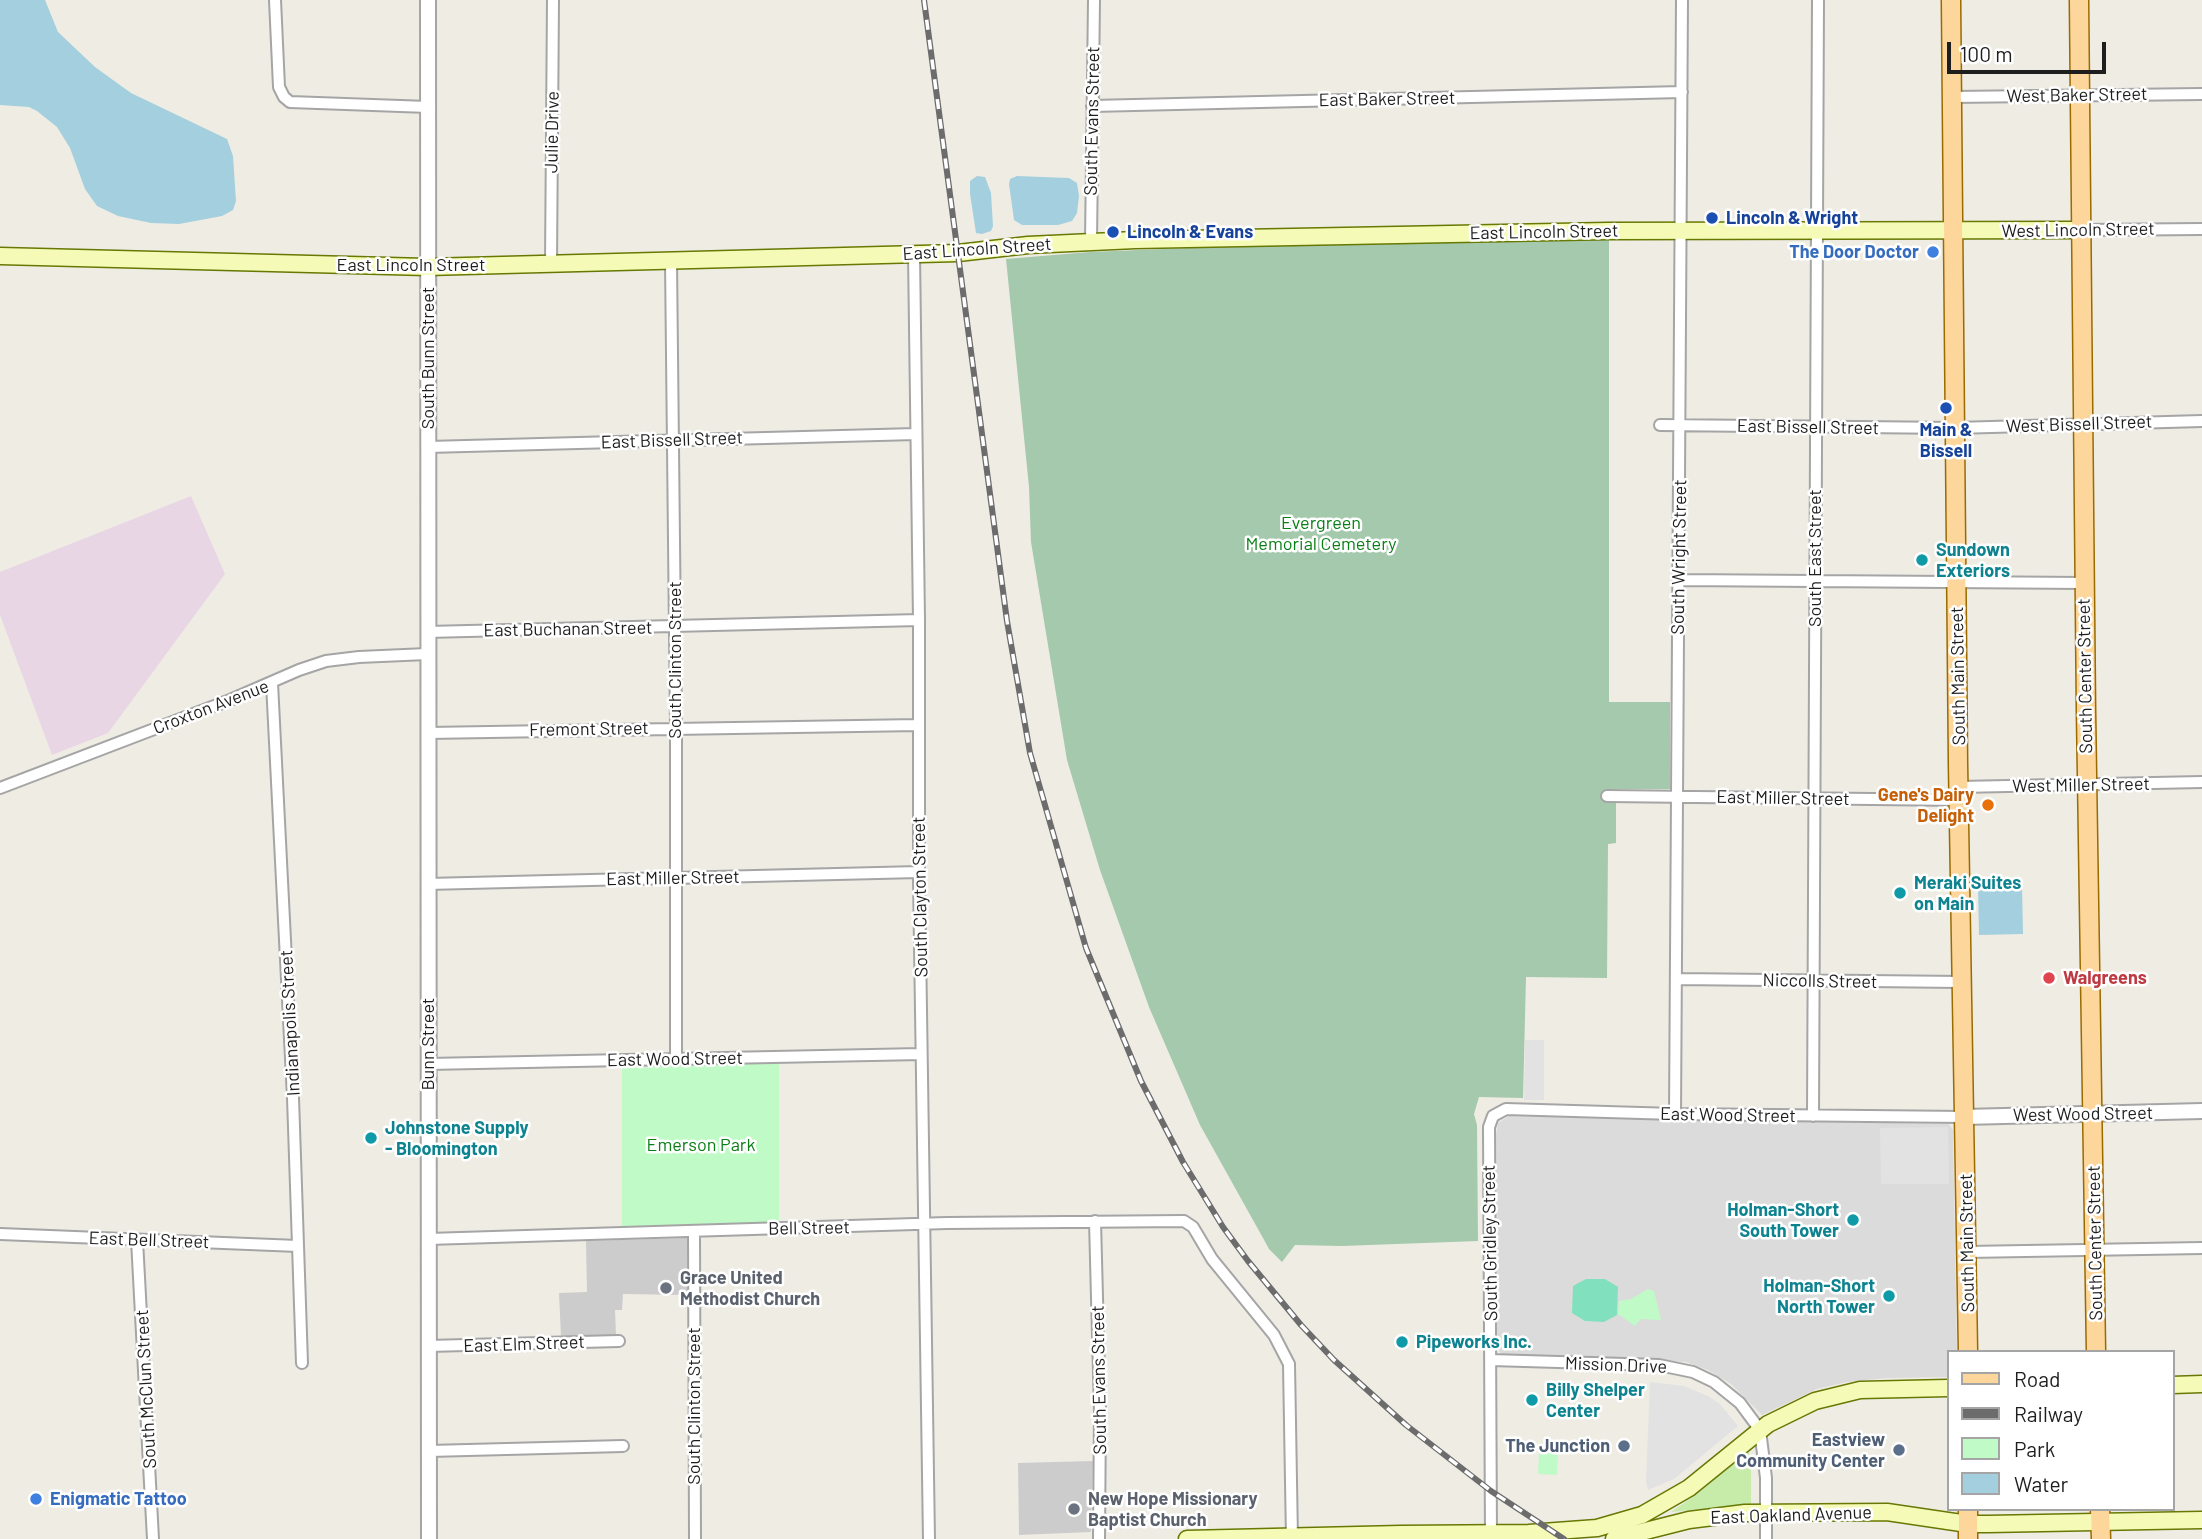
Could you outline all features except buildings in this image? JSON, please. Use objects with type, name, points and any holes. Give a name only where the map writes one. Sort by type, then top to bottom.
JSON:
[{"type":"main road","name":"South Main Street","points":[[1951,0],[1968,1350]]},
{"type":"main road","name":"South Center Street","points":[[2079,0],[2084,583],[2096,1350]]},
{"type":"main road","name":"East Lincoln Street","points":[[0,256],[427,267],[958,253],[1028,245],[1149,239],[1682,230],[1954,232]]},
{"type":"main road","name":"West Lincoln Street","points":[[1954,232],[2081,230]]},
{"type":"main road","points":[[2174,1385],[2202,1384]]},
{"type":"main road","points":[[1187,1539],[1491,1536],[1597,1528],[1642,1515],[1689,1488],[1760,1430],[1815,1401],[1846,1392],[1881,1388],[1946,1388]]},
{"type":"main road","name":"East Oakland Avenue","points":[[1614,1539],[1689,1520],[1766,1513],[1887,1512],[1968,1527],[2202,1520]]},
{"type":"main road","points":[[1529,1533],[1559,1539]]},
{"type":"street","points":[[275,0],[279,87],[290,102],[428,107]]},
{"type":"street","name":"South Bunn Street","points":[[427,632],[428,0]]},
{"type":"street","name":"Julie Drive","points":[[551,264],[553,0]]},
{"type":"street","name":"South Evans Street","points":[[1091,242],[1094,0]]},
{"type":"street","name":"South Wright Street","points":[[1675,1114],[1682,0]]},
{"type":"street","name":"South East Street","points":[[1813,1115],[1818,0]]},
{"type":"street","name":"East Baker Street","points":[[1092,106],[1682,92]]},
{"type":"street","name":"West Baker Street","points":[[1953,97],[2202,94]]},
{"type":"street","name":"West Lincoln Street","points":[[2081,230],[2202,229]]},
{"type":"street","name":"South Clayton Street","points":[[914,254],[921,1054],[929,1539]]},
{"type":"street","name":"South Clinton Street","points":[[671,261],[676,1059]]},
{"type":"street","name":"West Bissell Street","points":[[1956,428],[2202,421]]},
{"type":"street","name":"East Bissell Street","points":[[1660,425],[1956,428]]},
{"type":"street","name":"East Bissell Street","points":[[428,447],[916,434]]},
{"type":"street","points":[[1679,580],[2084,583]]},
{"type":"street","name":"East Buchanan Street","points":[[427,632],[919,620]]},
{"type":"street","name":"Bunn Street","points":[[427,632],[429,1539]]},
{"type":"street","name":"Croxton Avenue","points":[[0,788],[326,661],[427,654]]},
{"type":"street","name":"Indianapolis Street","points":[[272,684],[293,1098],[302,1363]]},
{"type":"street","name":"Fremont Street","points":[[428,733],[918,725]]},
{"type":"street","name":"West Miller Street","points":[[1959,793],[2087,785],[2202,782]]},
{"type":"street","name":"East Miller Street","points":[[1607,796],[1814,799],[1959,793]]},
{"type":"street","name":"East Miller Street","points":[[427,884],[919,872]]},
{"type":"street","name":"Niccolls Street","points":[[1677,979],[1962,982]]},
{"type":"street","name":"East Wood Street","points":[[428,1065],[921,1054]]},
{"type":"street","name":"East Wood Street","points":[[1493,1116],[1506,1110],[1964,1116]]},
{"type":"street","name":"West Wood Street","points":[[1964,1116],[2202,1111]]},
{"type":"street","name":"South Gridley Street","points":[[1491,1536],[1489,1127],[1493,1116]]},
{"type":"street","name":"Bell Street","points":[[428,1239],[1095,1221],[1180,1220],[1189,1223],[1212,1259],[1274,1335],[1289,1364],[1292,1538]]},
{"type":"street","name":"South Evans Street","points":[[1095,1221],[1100,1412],[1099,1539]]},
{"type":"street","name":"South Clinton Street","points":[[694,1232],[695,1539]]},
{"type":"street","name":"East Bell Street","points":[[0,1234],[298,1246]]},
{"type":"street","name":"South McClun Street","points":[[137,1240],[153,1539]]},
{"type":"street","points":[[1967,1252],[2202,1248]]},
{"type":"street","name":"East Elm Street","points":[[428,1346],[620,1341]]},
{"type":"street","name":"Mission Drive","points":[[1491,1360],[1659,1365],[1682,1368],[1704,1376],[1740,1403],[1760,1430],[1766,1478],[1766,1513]]},
{"type":"street","points":[[429,1451],[623,1446]]},
{"type":"street","points":[[1766,1513],[1766,1539]]},
{"type":"shaded area","points":[[191,496],[225,574],[108,733],[52,755],[0,615],[0,572]]},
{"type":"shaded area","points":[[1525,1040],[1544,1040],[1544,1100],[1524,1100]]},
{"type":"shaded area","points":[[1509,1116],[1949,1124],[1953,1130],[1957,1350],[1946,1350],[1946,1377],[1847,1382],[1817,1389],[1762,1415],[1731,1384],[1708,1370],[1686,1362],[1502,1354],[1497,1344],[1498,1123]]},
{"type":"shaded area","points":[[1948,1127],[1949,1184],[1881,1184],[1880,1128]]},
{"type":"shaded area","points":[[686,1238],[687,1295],[623,1294],[622,1310],[615,1310],[616,1335],[561,1337],[559,1293],[587,1292],[586,1241]]},
{"type":"shaded area","points":[[1650,1382],[1684,1386],[1708,1396],[1720,1404],[1738,1426],[1674,1479],[1648,1490],[1646,1482]]},
{"type":"shaded area","points":[[1093,1461],[1091,1532],[1019,1535],[1018,1463]]},
{"type":"green space","name":"Evergreen Memorial Cemetery","points":[[1609,238],[1609,702],[1670,702],[1670,789],[1616,789],[1616,843],[1608,844],[1607,978],[1526,977],[1523,1098],[1479,1097],[1474,1114],[1477,1125],[1478,1241],[1295,1245],[1282,1262],[1269,1249],[1200,1125],[1149,1007],[1100,870],[1067,760],[1031,542],[1029,487],[1006,259],[1090,252],[1238,246]]},
{"type":"green space","name":"Emerson Park","points":[[779,1063],[779,1223],[622,1227],[622,1068]]},
{"type":"green space","points":[[1586,1279],[1605,1279],[1618,1287],[1617,1315],[1604,1322],[1585,1321],[1572,1313],[1573,1286]]},
{"type":"green space","points":[[1648,1289],[1654,1291],[1661,1320],[1641,1319],[1635,1326],[1618,1314],[1619,1301],[1631,1299]]},
{"type":"green space","points":[[1539,1452],[1558,1453],[1557,1475],[1538,1474]]},
{"type":"green space","points":[[1746,1452],[1749,1453],[1751,1464],[1751,1504],[1671,1512],[1701,1491]]},
{"type":"water","points":[[0,0],[45,0],[58,32],[95,67],[131,93],[227,139],[233,156],[236,201],[233,210],[222,216],[179,224],[151,223],[118,216],[97,206],[85,189],[70,148],[57,127],[29,107],[0,105]]},
{"type":"water","points":[[977,176],[985,177],[991,193],[993,226],[991,231],[982,234],[976,233],[970,194],[970,181]]},
{"type":"water","points":[[1017,176],[1069,178],[1077,183],[1077,213],[1072,221],[1058,225],[1022,225],[1014,220],[1009,184],[1010,179]]},
{"type":"water","points":[[2022,885],[2023,934],[1979,935],[1978,887]]},
{"type":"railway","points":[[924,0],[1007,621],[1030,753],[1086,948],[1141,1081],[1183,1162],[1223,1227],[1301,1325],[1334,1360],[1406,1425],[1491,1491],[1564,1539]]},
{"type":"place","name":"Lincoln & Wright","points":[[1712,218]]},
{"type":"place","name":"Lincoln & Evans","points":[[1113,232]]},
{"type":"place","name":"The Door Doctor","points":[[1933,252]]},
{"type":"place","name":"Main & Bissell","points":[[1946,408]]},
{"type":"place","name":"Sundown Exteriors","points":[[1922,560]]},
{"type":"place","name":"Gene's Dairy Delight","points":[[1988,805]]},
{"type":"place","name":"Meraki Suites on Main","points":[[1900,893]]},
{"type":"place","name":"Walgreens","points":[[2049,978]]},
{"type":"place","name":"Johnstone Supply - Bloomington","points":[[371,1138]]},
{"type":"place","name":"Holman-Short South Tower","points":[[1853,1220]]},
{"type":"place","name":"Grace United Methodist Church","points":[[666,1288]]},
{"type":"place","name":"Holman-Short North Tower","points":[[1889,1296]]},
{"type":"place","name":"Pipeworks Inc.","points":[[1402,1342]]},
{"type":"place","name":"Billy Shelper Center","points":[[1532,1400]]},
{"type":"place","name":"The Junction","points":[[1624,1446]]},
{"type":"place","name":"Eastview Community Center","points":[[1899,1450]]},
{"type":"place","name":"Enigmatic Tattoo","points":[[36,1499]]},
{"type":"place","name":"New Hope Missionary Baptist Church","points":[[1074,1509]]}]
